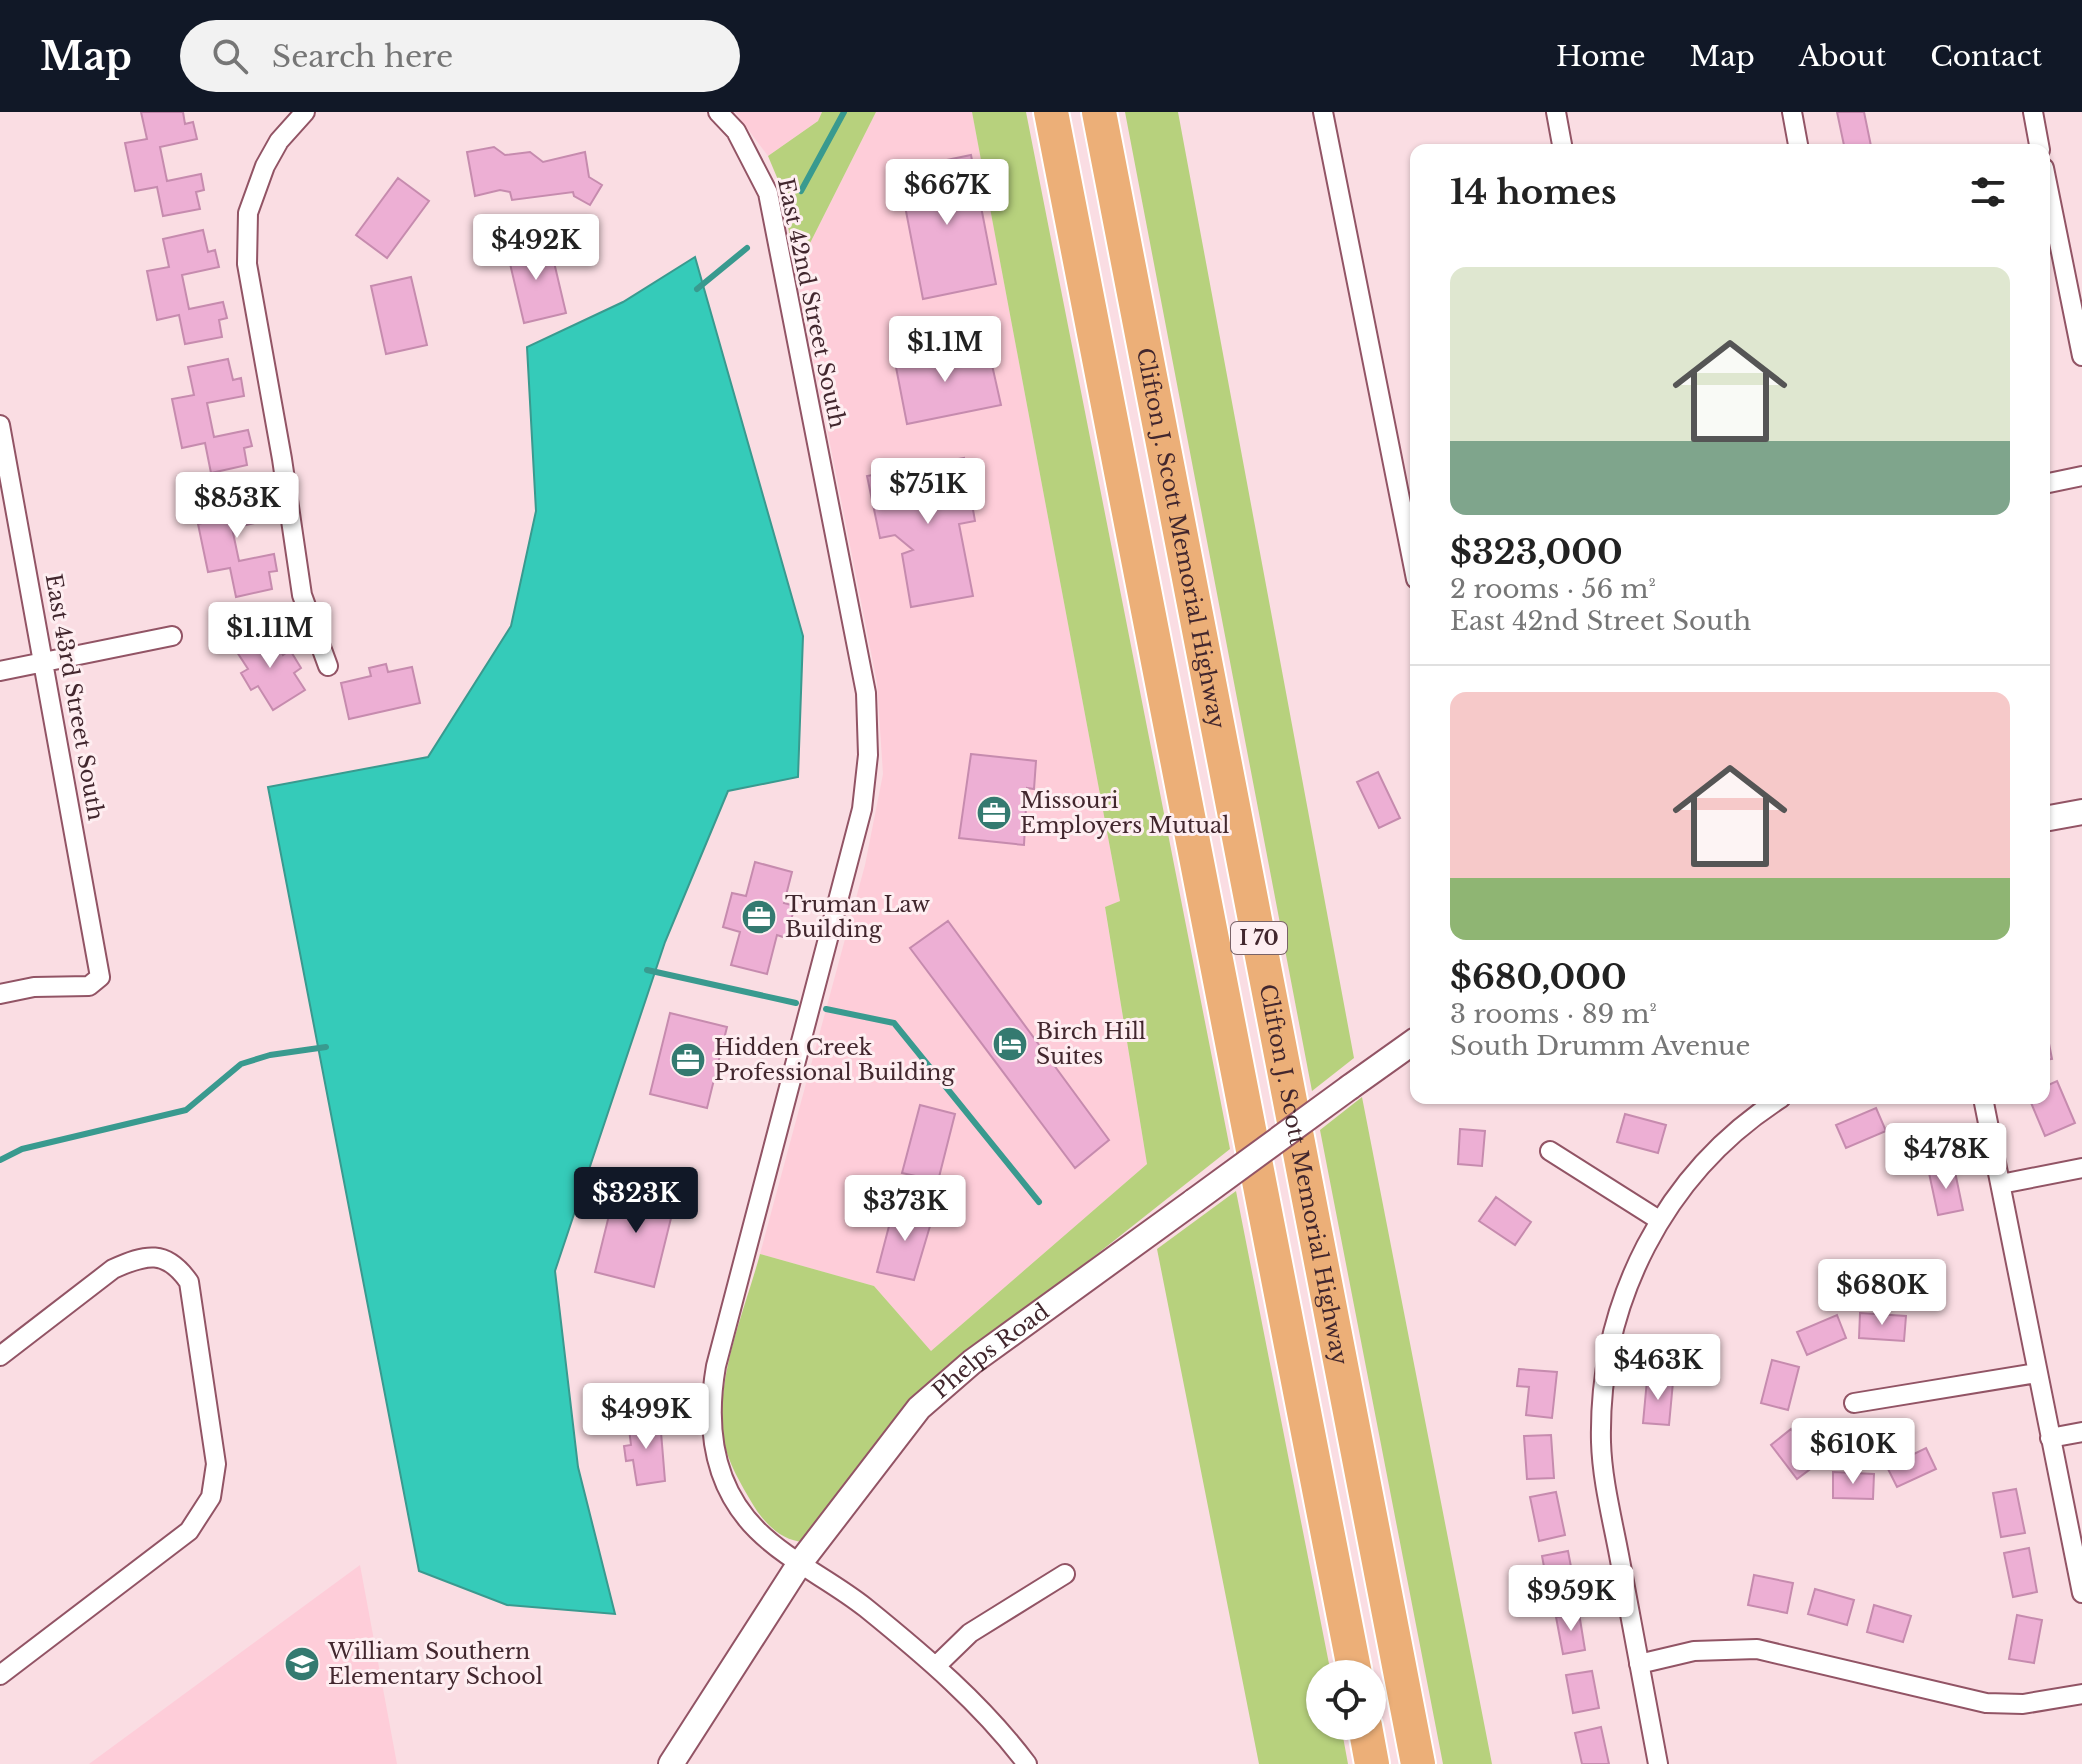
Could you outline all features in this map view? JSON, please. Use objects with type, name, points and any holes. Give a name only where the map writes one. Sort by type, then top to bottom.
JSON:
[{"type":"highway","name":"Clifton J. Scott Memorial Highway","points":[[1051,112],[1352,1660]]},
{"type":"highway","name":"Clifton J. Scott Memorial Highway","points":[[1099,112],[1418,1764]]},
{"type":"highway","points":[[1368,1740],[1372,1764]]},
{"type":"street","points":[[305,112],[279,141],[265,166],[248,213],[247,264],[302,595],[328,666]]},
{"type":"street","name":"East 42nd Street South","points":[[718,112],[736,131],[768,193],[866,693],[868,755],[862,809],[716,1366],[710,1402],[713,1447],[729,1493],[756,1530],[862,1605],[936,1666],[1027,1764]]},
{"type":"street","points":[[1323,112],[1410,549]]},
{"type":"street","points":[[1556,112],[1562,144]]},
{"type":"street","points":[[1792,112],[1798,144]]},
{"type":"street","points":[[2033,112],[2039,144]]},
{"type":"street","points":[[2050,198],[2082,356]]},
{"type":"street","name":"East 43rd Street South","points":[[0,425],[100,977],[89,986],[34,987],[0,994]]},
{"type":"street","points":[[2050,483],[2082,476]]},
{"type":"street","points":[[0,671],[172,636]]},
{"type":"street","points":[[2050,818],[2082,812]]},
{"type":"street","name":"Phelps Road","points":[[671,1764],[800,1563],[919,1408],[972,1362],[1410,1044]]},
{"type":"street","points":[[1658,1764],[1606,1487],[1601,1443],[1603,1393],[1622,1298],[1659,1220],[1687,1180],[1724,1141],[1773,1104]]},
{"type":"street","points":[[1984,1104],[2082,1593]]},
{"type":"street","points":[[1550,1151],[1659,1220]]},
{"type":"street","points":[[2001,1184],[2082,1168]]},
{"type":"street","points":[[0,1356],[113,1269],[134,1260],[166,1259],[176,1263],[189,1282],[216,1464],[212,1489],[189,1531],[0,1675]]},
{"type":"street","points":[[1854,1403],[2037,1373]]},
{"type":"street","points":[[2050,1438],[2082,1432]]},
{"type":"street","points":[[936,1666],[970,1633],[1065,1574]]},
{"type":"street","points":[[1639,1664],[1694,1651],[1757,1649],[1986,1703],[2023,1704],[2082,1694]]},
{"type":"shaded area","points":[[735,112],[822,112],[818,121],[768,156]]},
{"type":"shaded area","points":[[822,112],[876,112],[796,271],[781,187],[768,156],[818,121]]},
{"type":"shaded area","points":[[876,112],[972,112],[1120,901],[1105,908],[1147,1164],[931,1351],[874,1286],[760,1254],[865,865],[883,774],[877,683],[796,271]]},
{"type":"shaded area","points":[[972,112],[1026,112],[1230,1149],[963,1360],[804,1542],[780,1534],[762,1517],[735,1473],[724,1441],[723,1394],[727,1371],[760,1254],[874,1286],[931,1351],[1147,1164],[1105,907],[1120,901]]},
{"type":"shaded area","points":[[1125,112],[1178,112],[1354,1058],[1312,1091]]},
{"type":"shaded area","points":[[695,257],[803,636],[798,777],[728,791],[665,942],[555,1271],[578,1467],[615,1614],[507,1605],[419,1571],[268,787],[428,757],[511,626],[536,511],[527,347],[623,302]]},
{"type":"shaded area","points":[[1362,1097],[1492,1764],[1443,1764],[1320,1130]]},
{"type":"shaded area","points":[[1236,1191],[1328,1660],[1306,1660],[1306,1740],[1344,1740],[1348,1764],[1259,1764],[1157,1249]]},
{"type":"shaded area","name":"William Southern Elementary School","points":[[360,1565],[397,1764],[89,1764]]},
{"type":"building","points":[[141,112],[183,112],[185,124],[193,122],[197,139],[160,147],[167,181],[201,174],[204,190],[196,192],[200,209],[163,216],[157,187],[135,191],[125,143],[147,139]]},
{"type":"building","points":[[1837,112],[1864,112],[1871,144],[1844,144]]},
{"type":"building","points":[[494,147],[505,155],[530,152],[543,162],[585,152],[589,177],[602,185],[590,205],[574,196],[573,192],[512,200],[510,192],[500,190],[475,196],[467,152]]},
{"type":"building","points":[[971,155],[996,284],[923,299],[898,170]]},
{"type":"building","points":[[398,178],[429,201],[387,258],[356,235]]},
{"type":"building","points":[[203,230],[208,252],[215,250],[219,267],[182,275],[189,309],[223,302],[227,318],[219,320],[222,337],[185,344],[179,315],[157,320],[147,271],[169,267],[163,239]]},
{"type":"building","points":[[549,241],[566,313],[524,323],[507,251]]},
{"type":"building","points":[[411,277],[427,345],[386,354],[371,286]]},
{"type":"building","points":[[954,345],[957,363],[990,356],[1001,405],[907,424],[894,357]]},
{"type":"building","points":[[228,359],[233,380],[241,378],[244,396],[207,403],[214,437],[248,430],[252,446],[244,448],[247,465],[211,473],[205,443],[182,448],[172,399],[194,395],[188,367]]},
{"type":"building","points":[[964,458],[975,521],[959,524],[973,596],[911,607],[902,554],[913,550],[895,535],[880,538],[867,476]]},
{"type":"building","points":[[254,483],[258,504],[266,503],[269,520],[232,528],[239,561],[274,554],[277,571],[269,572],[272,589],[236,597],[230,568],[208,572],[198,524],[219,519],[213,491]]},
{"type":"building","points":[[267,629],[283,655],[290,650],[301,668],[294,673],[305,690],[273,710],[258,686],[251,690],[241,673],[248,669],[235,649]]},
{"type":"building","points":[[386,664],[388,672],[412,667],[420,703],[349,719],[341,683],[371,676],[369,668]]},
{"type":"building","name":"Missouri Employers Mutual","points":[[971,754],[1036,761],[1034,789],[1027,788],[1024,845],[959,838]]},
{"type":"building","points":[[1378,772],[1400,818],[1379,828],[1357,782]]},
{"type":"building","name":"Truman Law Building","points":[[755,862],[792,872],[784,903],[795,906],[786,938],[777,935],[767,974],[731,965],[740,932],[723,927],[732,893],[746,896]]},
{"type":"building","name":"Birch Hill Suites","points":[[948,921],[1109,1140],[1075,1168],[910,948]]},
{"type":"building","name":"Hidden Creek Professional Building","points":[[670,1013],[727,1027],[707,1108],[650,1094]]},
{"type":"building","points":[[2057,1081],[2075,1123],[2045,1136],[2032,1104],[2050,1104],[2050,1084]]},
{"type":"building","points":[[920,1105],[955,1114],[938,1181],[902,1173]]},
{"type":"building","points":[[1876,1108],[1886,1131],[1846,1148],[1836,1125]]},
{"type":"building","points":[[1625,1114],[1666,1125],[1658,1153],[1617,1142]]},
{"type":"building","points":[[1460,1129],[1485,1131],[1482,1166],[1458,1164]]},
{"type":"building","points":[[1954,1167],[1963,1210],[1938,1215],[1929,1173]]},
{"type":"building","points":[[617,1183],[676,1198],[654,1287],[595,1272]]},
{"type":"building","points":[[1496,1197],[1531,1222],[1515,1245],[1479,1221]]},
{"type":"building","points":[[894,1207],[933,1216],[914,1280],[877,1272]]},
{"type":"building","points":[[1860,1313],[1906,1316],[1904,1341],[1859,1338]]},
{"type":"building","points":[[1837,1315],[1846,1338],[1807,1355],[1797,1332]]},
{"type":"building","points":[[1772,1360],[1799,1367],[1788,1410],[1761,1403]]},
{"type":"building","points":[[1519,1369],[1557,1372],[1552,1418],[1526,1415],[1529,1387],[1517,1386]]},
{"type":"building","points":[[1647,1380],[1673,1382],[1669,1425],[1643,1423]]},
{"type":"building","points":[[654,1417],[656,1432],[661,1432],[665,1481],[637,1485],[633,1460],[626,1461],[624,1446],[631,1445],[628,1421]]},
{"type":"building","points":[[1791,1429],[1817,1464],[1797,1479],[1771,1445]]},
{"type":"building","points":[[1551,1435],[1554,1478],[1527,1479],[1524,1436]]},
{"type":"building","points":[[1926,1448],[1936,1469],[1897,1487],[1887,1467]]},
{"type":"building","points":[[1833,1472],[1874,1474],[1873,1499],[1833,1498]]},
{"type":"building","points":[[2016,1489],[2025,1533],[2001,1537],[1993,1493]]},
{"type":"building","points":[[1556,1492],[1565,1535],[1539,1541],[1530,1497]]},
{"type":"building","points":[[2029,1548],[2037,1592],[2013,1597],[2004,1553]]},
{"type":"building","points":[[1568,1551],[1576,1593],[1550,1599],[1542,1556]]},
{"type":"building","points":[[1754,1575],[1793,1583],[1787,1613],[1748,1605]]},
{"type":"building","points":[[1815,1589],[1854,1600],[1847,1625],[1808,1614]]},
{"type":"building","points":[[1874,1605],[1911,1616],[1903,1642],[1867,1632]]},
{"type":"building","points":[[1579,1613],[1585,1650],[1563,1654],[1556,1617]]},
{"type":"building","points":[[2017,1615],[2042,1620],[2034,1663],[2009,1659]]},
{"type":"building","points":[[1592,1671],[1599,1708],[1573,1713],[1566,1675]]},
{"type":"building","points":[[1601,1727],[1609,1764],[1582,1764],[1575,1733]]},
{"type":"waterway","points":[[801,191],[844,112]]},
{"type":"waterway","points":[[697,289],[747,248]]},
{"type":"waterway","points":[[647,970],[796,1003]]},
{"type":"waterway","points":[[826,1009],[894,1023],[1039,1202]]},
{"type":"waterway","points":[[0,1160],[22,1149],[186,1110],[241,1064],[270,1055],[326,1047]]},
{"type":"place","name":"Missouri Employers Mutual","points":[[994,813]]},
{"type":"place","name":"Truman Law Building","points":[[759,917]]},
{"type":"place","name":"Birch Hill Suites","points":[[1010,1044]]},
{"type":"place","name":"Hidden Creek Professional Building","points":[[688,1060]]},
{"type":"place","name":"William Southern Elementary School","points":[[302,1664]]}]
